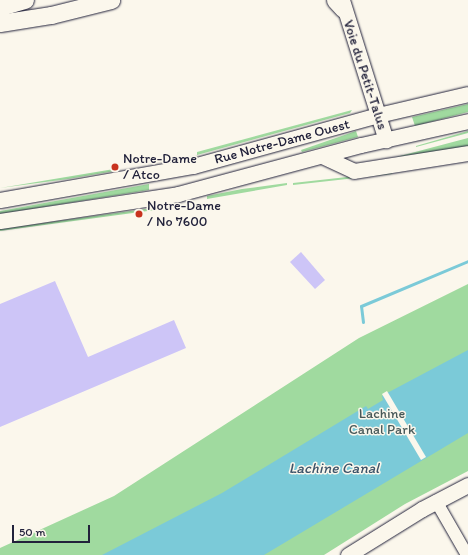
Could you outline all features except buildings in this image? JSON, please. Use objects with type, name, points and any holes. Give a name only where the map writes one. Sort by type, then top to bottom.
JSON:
[{"type":"highway","points":[[0,7],[25,0]]},
{"type":"highway","points":[[0,23],[57,14],[111,0]]},
{"type":"main road","name":"Voie du Petit-Talus","points":[[340,3],[386,140]]},
{"type":"main road","name":"Rue Notre-Dame Ouest","points":[[0,200],[193,166],[378,115],[468,94]]},
{"type":"main road","name":"Rue Notre-Dame Ouest","points":[[0,221],[178,194],[322,156],[468,121]]},
{"type":"main road","points":[[322,156],[354,171],[468,153]]},
{"type":"main road","points":[[348,555],[436,501],[468,485]]},
{"type":"street","points":[[436,501],[467,555]]},
{"type":"green space","points":[[468,104],[468,112],[415,126],[412,117]]},
{"type":"green space","points":[[352,110],[350,113],[197,155],[197,152]]},
{"type":"green space","points":[[356,131],[358,137],[302,152],[301,150]]},
{"type":"green space","points":[[468,131],[468,133],[416,147],[416,146]]},
{"type":"green space","points":[[468,138],[468,147],[396,157],[415,152]]},
{"type":"green space","points":[[114,169],[115,171],[68,179],[0,188]]},
{"type":"green space","points":[[392,172],[392,174],[293,185],[293,183]]},
{"type":"green space","points":[[287,183],[287,185],[207,199],[207,196],[242,189]]},
{"type":"green space","points":[[149,184],[149,190],[0,214],[0,211]]},
{"type":"green space","points":[[145,209],[155,210],[0,231],[0,229]]},
{"type":"green space","name":"Lachine Canal Park","points":[[468,284],[468,471],[405,504],[324,555],[0,555],[0,548],[114,496],[359,338]]},
{"type":"water","name":"Lachine Canal","points":[[468,350],[468,433],[264,555],[102,555],[222,493],[366,406],[368,409],[383,400],[382,396]]},
{"type":"pier","points":[[387,391],[426,457],[421,460],[382,394]]},
{"type":"waterway","points":[[363,322],[361,306],[468,261]]},
{"type":"place","name":"Notre-Dame / Atco","points":[[115,167]]},
{"type":"place","name":"Notre-Dame / No 7600","points":[[139,214]]}]
